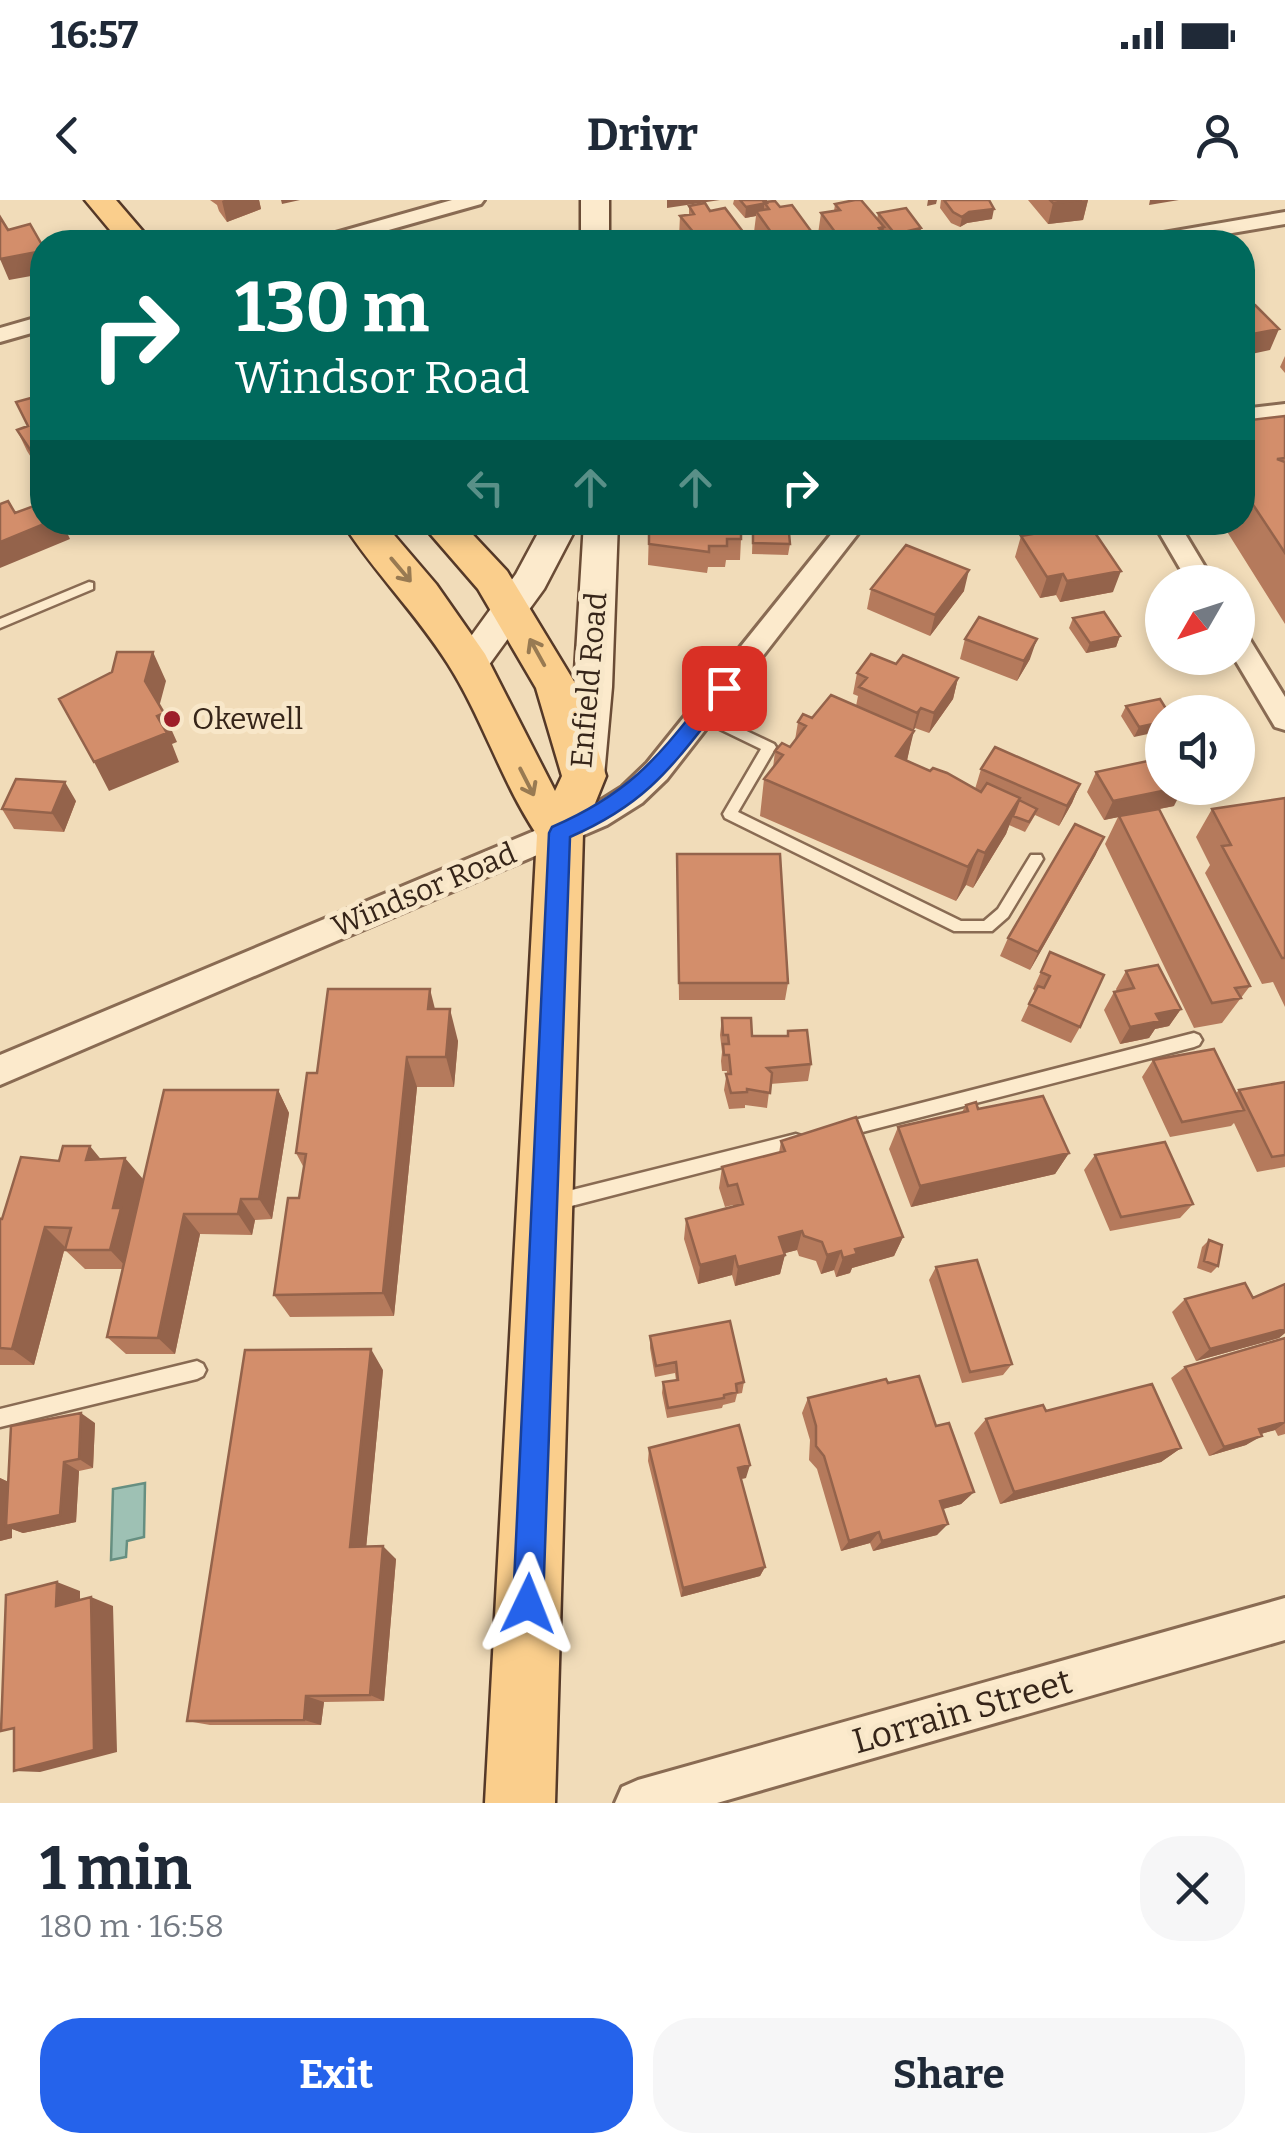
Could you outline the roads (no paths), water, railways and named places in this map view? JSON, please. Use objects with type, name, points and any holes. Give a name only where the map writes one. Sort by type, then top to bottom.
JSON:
[{"type":"main road","points":[[100,200],[126,230]]},
{"type":"main road","points":[[594,200],[595,230]]},
{"type":"main road","name":"Enfield Road","points":[[372,535],[422,594],[470,664],[529,788],[560,833]]},
{"type":"main road","points":[[451,535],[493,580],[557,688],[584,776]]},
{"type":"main road","points":[[470,664],[512,608],[557,535]]},
{"type":"main road","name":"Enfield Road","points":[[520,1803],[560,833],[584,776],[600,535]]},
{"type":"street","points":[[368,230],[474,200]]},
{"type":"street","points":[[1216,230],[1285,218]]},
{"type":"street","points":[[0,335],[30,326]]},
{"type":"street","points":[[1255,414],[1285,411]]},
{"type":"street","name":"Windsor Road","points":[[0,1070],[560,833],[632,795],[702,715],[845,535]]},
{"type":"street","points":[[1173,535],[1191,565]]},
{"type":"street","points":[[1255,670],[1285,720]]},
{"type":"street","name":"Lorrain Street","points":[[638,1803],[1285,1619]]},
{"type":"lane","points":[[0,624],[89,586]]},
{"type":"lane","points":[[702,715],[769,747],[730,814],[959,928],[987,928],[1003,913],[1036,859]]},
{"type":"lane","points":[[834,1132],[1194,1040]]},
{"type":"lane","points":[[543,1205],[816,1136]]},
{"type":"lane","points":[[0,1418],[197,1370]]},
{"type":"place","name":"Okewell","points":[[172,719]]}]
